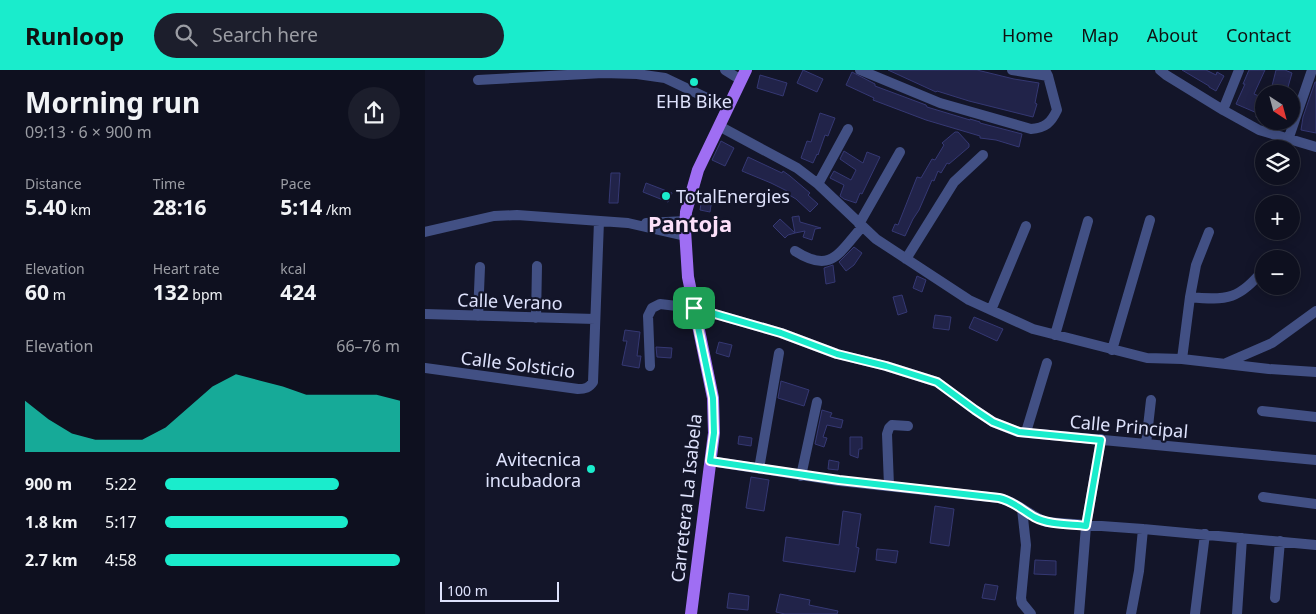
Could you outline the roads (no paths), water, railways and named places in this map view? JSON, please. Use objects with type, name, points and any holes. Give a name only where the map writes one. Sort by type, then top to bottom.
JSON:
[{"type":"main road","name":"Carretera La Isabela","points":[[691,614],[714,433],[713,398],[688,277],[685,236],[686,212],[698,170],[744,75]]},
{"type":"street","points":[[725,70],[744,75]]},
{"type":"street","points":[[860,70],[940,103],[1031,129],[1040,129],[1046,126],[1057,110],[1047,73],[1011,70]]},
{"type":"street","points":[[1223,110],[1239,70]]},
{"type":"street","points":[[1165,72],[1223,110],[1259,130],[1288,140],[1312,70]]},
{"type":"street","points":[[481,77],[511,74],[585,72],[637,74],[665,78],[728,108]]},
{"type":"street","points":[[719,126],[797,168],[818,184],[876,239],[969,300],[1033,329],[1147,358],[1183,359],[1269,369],[1316,372]]},
{"type":"street","points":[[818,184],[848,129]]},
{"type":"street","points":[[1300,143],[1316,147]]},
{"type":"street","points":[[795,251],[806,258],[819,262],[832,260],[860,225],[900,152]]},
{"type":"street","points":[[907,259],[955,182],[983,155]]},
{"type":"street","points":[[425,232],[494,216],[534,216],[635,224],[686,221]]},
{"type":"street","points":[[1112,350],[1149,220]]},
{"type":"street","name":"Calle Solsticio","points":[[425,368],[585,389],[589,386],[593,382],[599,221]]},
{"type":"street","points":[[1055,335],[1088,221]]},
{"type":"street","points":[[635,224],[685,236]]},
{"type":"street","points":[[991,310],[1027,226]]},
{"type":"street","points":[[1183,359],[1190,297],[1196,265],[1209,232]]},
{"type":"street","points":[[536,318],[537,266]]},
{"type":"street","points":[[478,316],[480,268]]},
{"type":"street","points":[[1190,297],[1210,299],[1236,295],[1247,288],[1255,279]]},
{"type":"street","name":"Calle Principal","points":[[650,366],[648,316],[652,308],[660,304],[694,308],[781,333],[837,354],[886,366],[937,382],[993,422],[1019,432],[1316,460]]},
{"type":"street","points":[[1225,364],[1272,343],[1316,311]]},
{"type":"street","name":"Calle Verano","points":[[425,314],[595,319]]},
{"type":"street","points":[[759,469],[779,352]]},
{"type":"street","points":[[1026,432],[1047,363]]},
{"type":"street","points":[[1146,444],[1151,400]]},
{"type":"street","points":[[801,476],[817,402]]},
{"type":"street","points":[[1262,411],[1316,417]]},
{"type":"street","points":[[889,486],[887,434],[892,425],[907,426]]},
{"type":"street","points":[[1079,614],[1086,526],[1101,440]]},
{"type":"street","points":[[710,461],[801,476],[999,498],[1009,500],[1035,518],[1046,522],[1086,526],[1143,528],[1316,545]]},
{"type":"street","points":[[1263,497],[1316,504]]},
{"type":"street","points":[[1022,509],[1026,545],[1021,598],[1022,603],[1031,614]]},
{"type":"street","points":[[1131,614],[1138,579],[1143,528]]},
{"type":"street","points":[[1195,614],[1205,534]]},
{"type":"street","points":[[1237,614],[1242,538]]},
{"type":"street","points":[[1275,598],[1280,541]]},
{"type":"place","name":"EHB Bike","points":[[694,82]]},
{"type":"place","name":"TotalEnergies","points":[[666,196]]},
{"type":"place","name":"Avitecnica incubadora","points":[[591,469]]},
{"type":"district","name":"Pantoja","points":[[690,223]]}]
